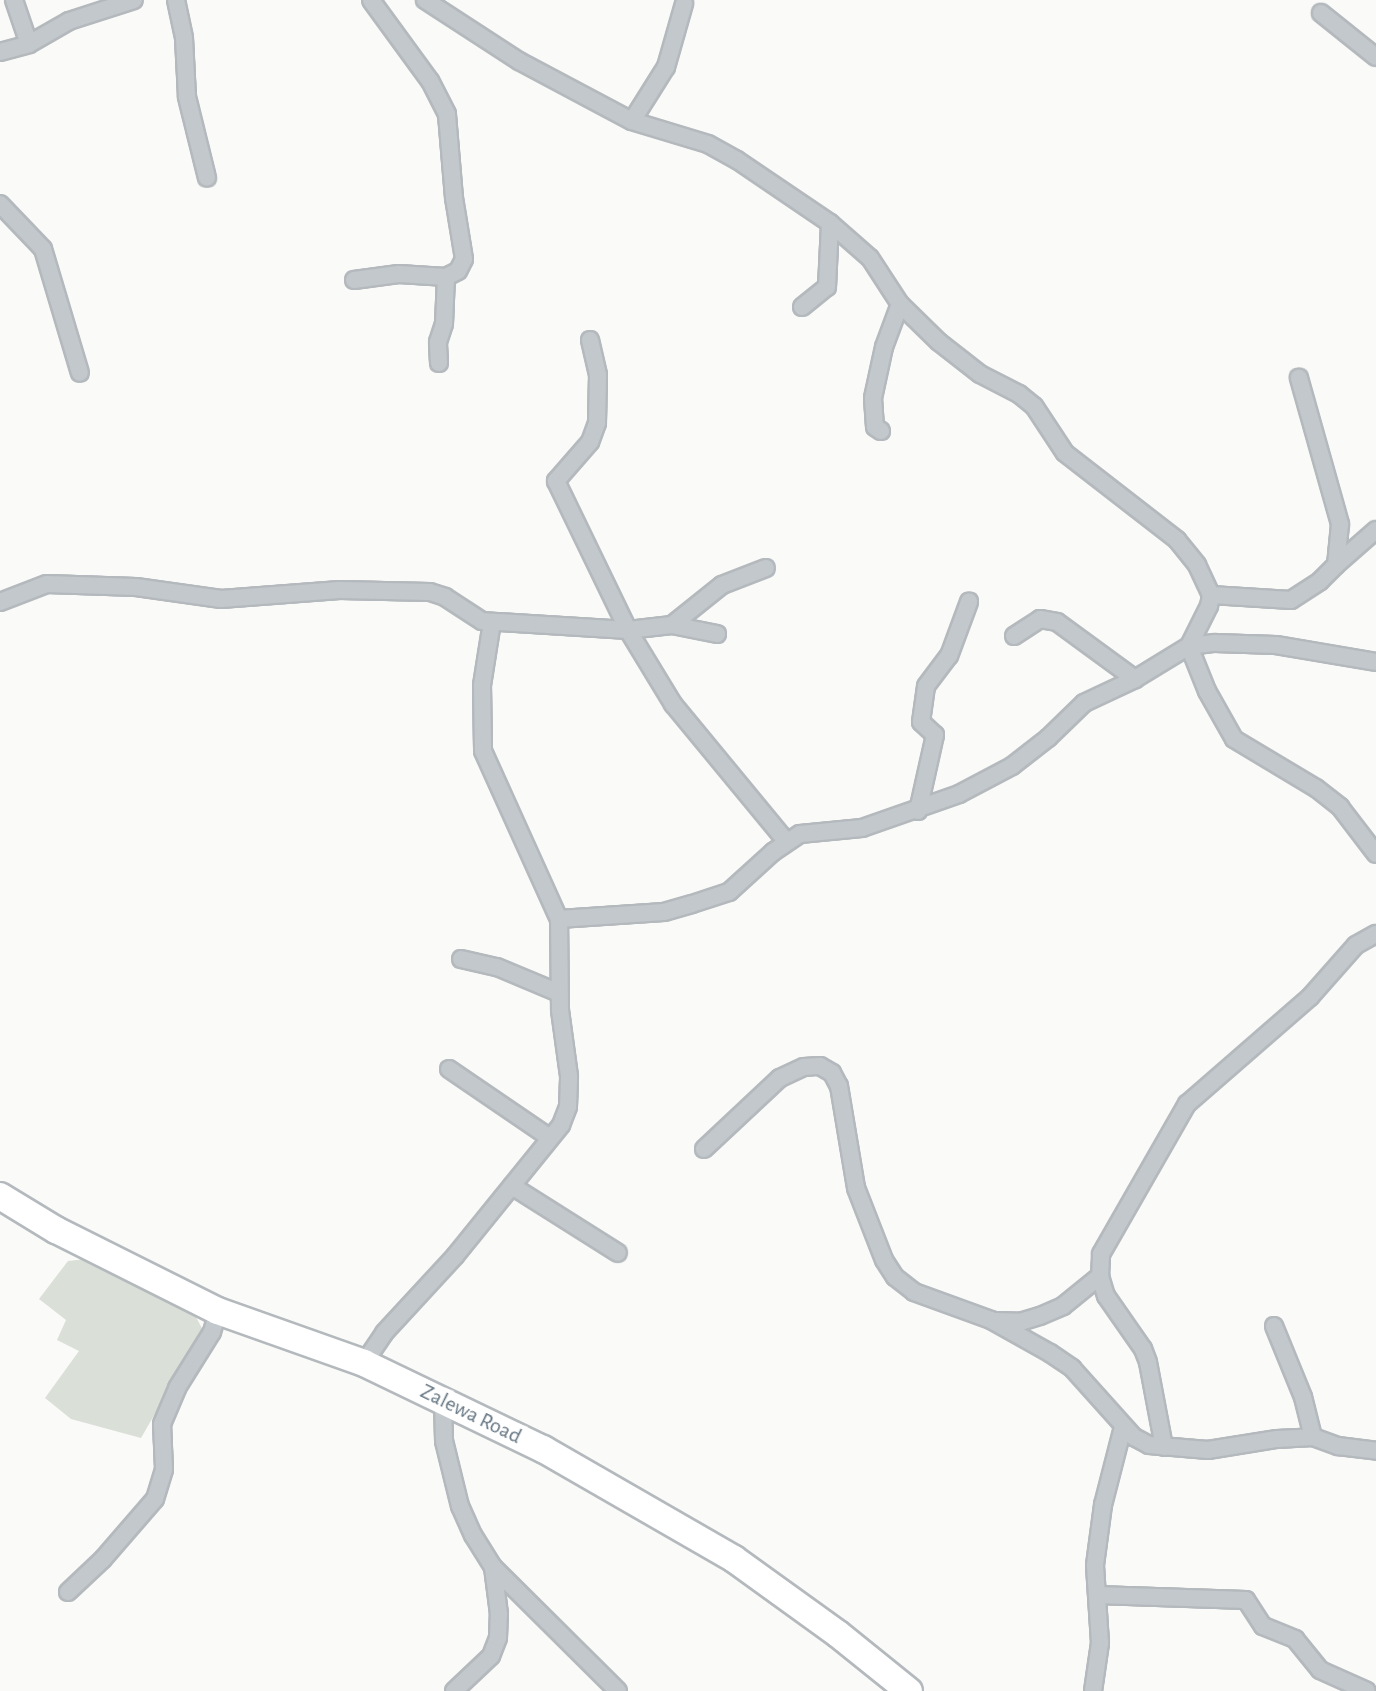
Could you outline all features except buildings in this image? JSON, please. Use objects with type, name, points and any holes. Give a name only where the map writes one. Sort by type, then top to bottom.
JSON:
[{"type":"highway","name":"Zalewa Road","points":[[0,1196],[56,1230],[218,1311],[364,1363],[543,1449],[734,1559],[909,1691]]},
{"type":"street","points":[[14,0],[29,44]]},
{"type":"street","points":[[0,52],[29,44],[69,21],[134,0]]},
{"type":"street","points":[[176,0],[184,38],[187,97],[207,178]]},
{"type":"street","points":[[354,280],[399,274],[446,277],[458,271],[464,259],[454,198],[447,114],[430,81],[371,0]]},
{"type":"street","points":[[425,0],[519,61],[632,121],[708,144],[737,160],[830,223],[870,258],[900,304],[939,342],[980,374],[1019,394],[1034,406],[1065,453],[1177,540],[1197,565],[1211,595],[1209,606],[1189,646],[1207,691],[1234,739],[1306,781],[1340,807],[1376,854]]},
{"type":"street","points":[[632,121],[666,67],[684,4]]},
{"type":"street","points":[[1321,13],[1376,57]]},
{"type":"street","points":[[0,204],[43,249],[53,273],[56,298],[80,373]]},
{"type":"street","points":[[802,307],[827,287],[830,223]]},
{"type":"street","points":[[439,363],[438,342],[444,324],[446,277]]},
{"type":"street","points":[[881,431],[875,427],[873,415],[877,373],[900,304]]},
{"type":"street","points":[[590,340],[598,375],[597,423],[590,442],[556,481],[628,630],[673,704],[786,841]]},
{"type":"street","points":[[1299,378],[1340,524],[1336,565]]},
{"type":"street","points":[[1211,595],[1291,600],[1320,581],[1376,530]]},
{"type":"street","points":[[672,625],[722,585],[766,568]]},
{"type":"street","points":[[0,602],[47,584],[136,587],[221,599],[340,590],[430,592],[445,597],[482,621],[628,630],[672,625],[717,634]]},
{"type":"street","points":[[918,811],[935,735],[921,722],[926,686],[949,656],[969,602]]},
{"type":"street","points":[[1014,636],[1040,619],[1057,622],[1135,679]]},
{"type":"street","points":[[364,1363],[384,1333],[512,1186],[550,1138],[568,1107],[569,1076],[559,993],[559,919],[483,751],[482,685],[492,622]]},
{"type":"street","points":[[559,919],[664,912],[729,892],[786,841],[800,834],[862,828],[918,811],[959,794],[1012,766],[1048,738],[1084,703],[1135,679],[1189,646],[1215,643],[1276,645],[1376,662]]},
{"type":"street","points":[[1164,1447],[1143,1349],[1106,1296],[1100,1276],[1101,1254],[1187,1104],[1310,997],[1356,945],[1376,934]]},
{"type":"street","points":[[461,959],[497,967],[559,993]]},
{"type":"street","points":[[704,1149],[780,1078],[804,1067],[820,1066],[832,1073],[839,1086],[856,1188],[889,1269],[914,1292],[991,1320],[1072,1368],[1134,1437],[1164,1447],[1208,1450],[1277,1439],[1313,1437],[1338,1446],[1376,1451]]},
{"type":"street","points":[[449,1069],[550,1138]]},
{"type":"street","points":[[512,1186],[618,1253]]},
{"type":"street","points":[[991,1320],[1020,1322],[1040,1316],[1063,1306],[1100,1276]]},
{"type":"street","points":[[68,1592],[103,1559],[155,1499],[164,1469],[162,1424],[177,1388],[212,1332],[218,1311]]},
{"type":"street","points":[[1274,1326],[1303,1397],[1313,1437]]},
{"type":"street","points":[[443,1399],[444,1441],[460,1506],[493,1567],[618,1691]]},
{"type":"street","points":[[1093,1691],[1100,1643],[1095,1565],[1103,1505],[1123,1427]]},
{"type":"street","points":[[454,1691],[491,1656],[498,1638],[499,1614],[493,1567]]},
{"type":"street","points":[[1097,1595],[1246,1600],[1263,1626],[1295,1639],[1320,1670],[1367,1691]]},
{"type":"shaded area","points":[[86,1259],[196,1317],[203,1330],[141,1438],[71,1419],[45,1398],[79,1351],[57,1340],[66,1320],[39,1299],[68,1261]]}]
